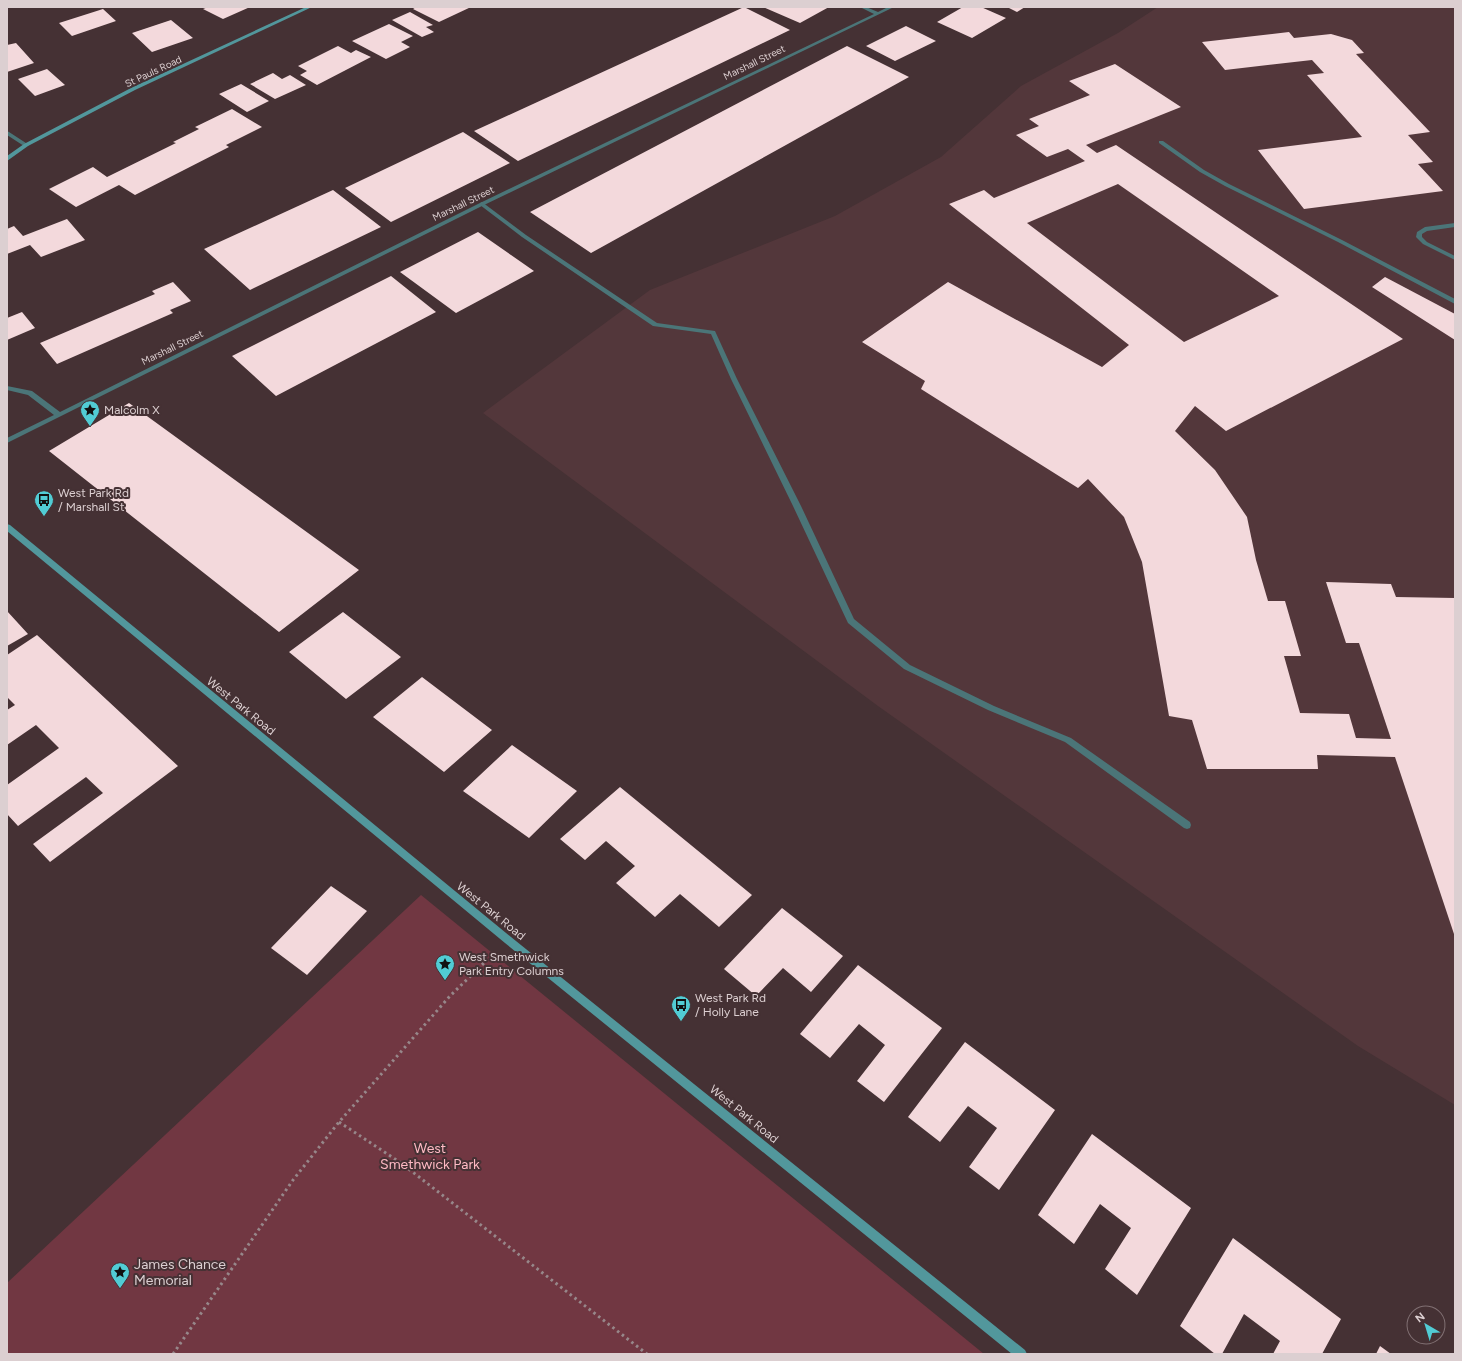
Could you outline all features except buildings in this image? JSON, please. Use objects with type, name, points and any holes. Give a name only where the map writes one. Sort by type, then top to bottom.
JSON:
[{"type":"street","name":"St Pauls Road","points":[[7,158],[26,145],[133,89],[310,7]]},
{"type":"street","points":[[862,7],[878,14]]},
{"type":"street","name":"Marshall Street","points":[[7,441],[58,414],[482,204],[892,7]]},
{"type":"street","points":[[7,133],[26,145]]},
{"type":"street","points":[[1161,142],[1202,171],[1227,185],[1340,241],[1455,302]]},
{"type":"street","points":[[482,204],[524,236],[655,325],[713,332],[734,379],[797,506],[851,621],[907,667],[991,708],[1068,740],[1187,825]]},
{"type":"street","points":[[1455,225],[1425,229],[1419,233],[1419,237],[1425,243],[1455,258]]},
{"type":"street","points":[[7,388],[30,393],[58,414]]},
{"type":"street","name":"West Park Road","points":[[7,527],[164,658],[508,940],[1021,1354]]},
{"type":"path","points":[[173,1354],[293,1180],[339,1122],[450,996],[508,940]]},
{"type":"path","points":[[339,1122],[401,1163],[647,1354]]},
{"type":"shaded area","points":[[1158,7],[1455,7],[1455,1105],[1358,1046],[878,706],[483,413],[650,290],[835,216],[941,157],[1021,86],[1118,33]]},
{"type":"green space","name":"West Smethwick Park","points":[[421,895],[984,1354],[7,1354],[7,1283]]},
{"type":"place","name":"Malcolm X","points":[[90,427]]},
{"type":"place","name":"West Park Rd / Marshall St","points":[[44,517]]},
{"type":"place","name":"West Smethwick Park Entry Columns","points":[[445,981]]},
{"type":"place","name":"West Park Rd / Holly Lane","points":[[681,1022]]},
{"type":"place","name":"James Chance Memorial","points":[[120,1289]]}]
